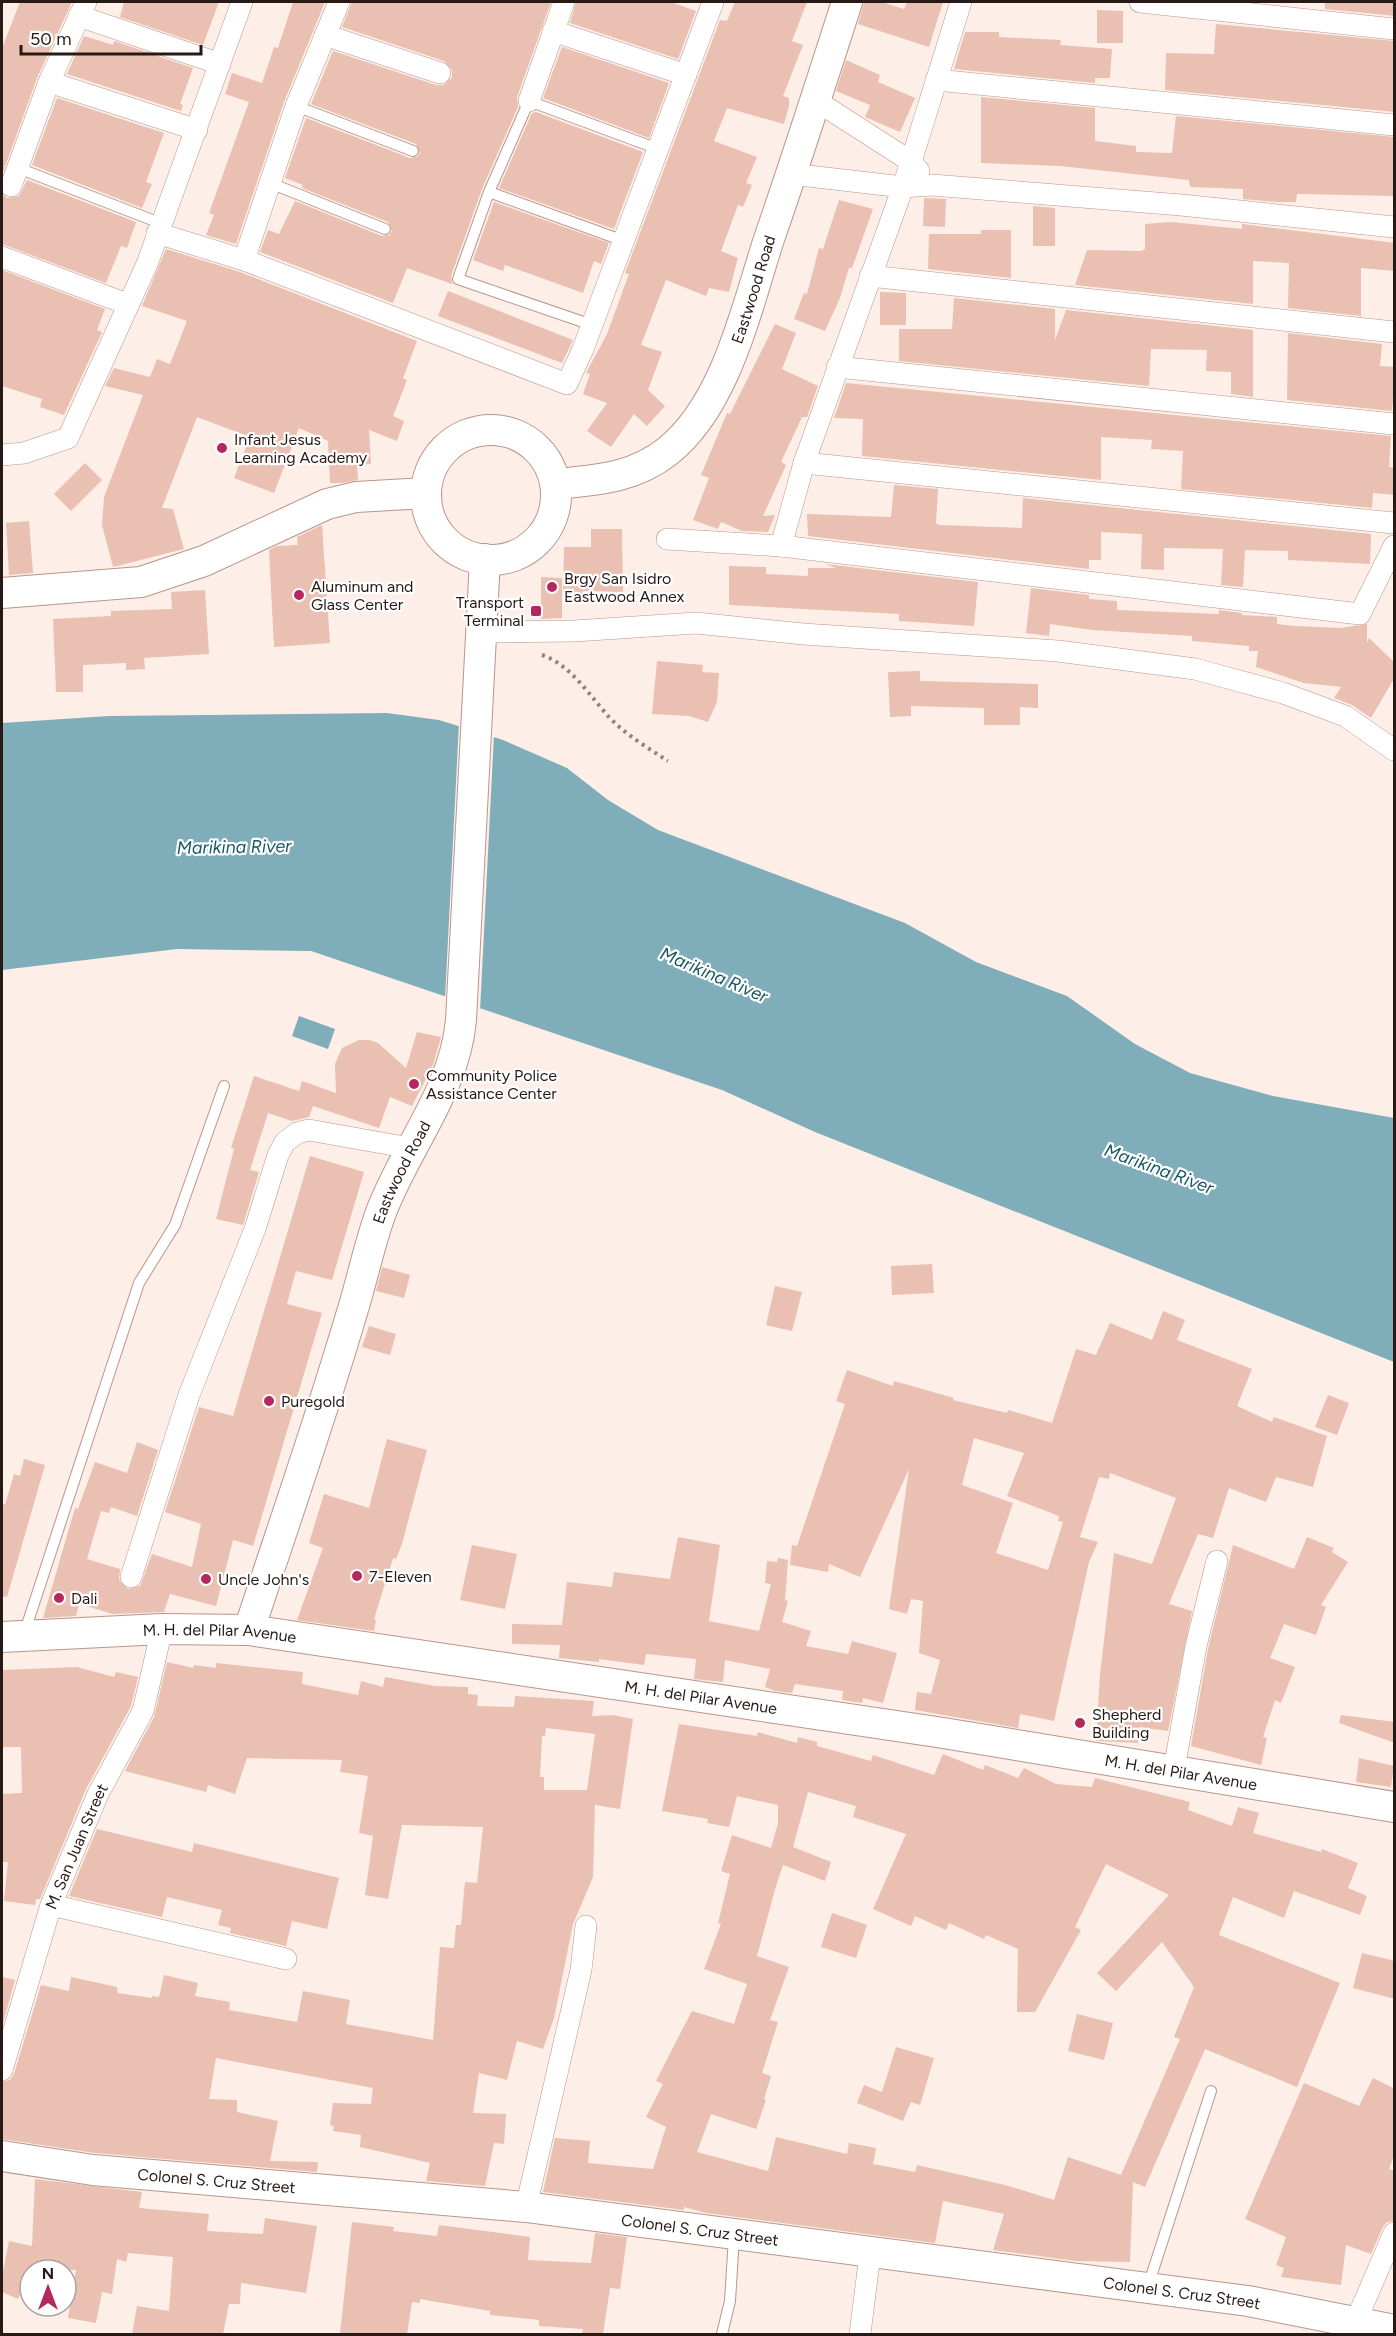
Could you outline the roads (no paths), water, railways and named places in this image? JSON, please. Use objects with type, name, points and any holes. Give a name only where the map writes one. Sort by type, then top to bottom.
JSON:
[{"type":"street","points":[[2,455],[24,453],[68,438],[147,264],[242,2]]},
{"type":"street","points":[[244,260],[296,106],[339,2]]},
{"type":"street","points":[[529,101],[564,2]]},
{"type":"street","points":[[159,228],[567,384],[592,325],[713,2]]},
{"type":"street","name":"Eastwood Road","points":[[557,484],[623,476],[653,461],[691,429],[706,409],[722,375],[848,2]]},
{"type":"street","points":[[781,546],[804,463],[903,187],[961,2]]},
{"type":"street","points":[[1140,2],[1395,29]]},
{"type":"street","points":[[15,177],[49,82],[83,9],[220,64]]},
{"type":"street","points":[[553,31],[686,75]]},
{"type":"street","points":[[325,35],[440,73]]},
{"type":"street","points":[[936,80],[1395,125]]},
{"type":"street","points":[[49,82],[197,130]]},
{"type":"street","points":[[815,100],[910,161],[932,185]]},
{"type":"street","points":[[791,174],[903,187],[932,185],[1180,205],[1395,227]]},
{"type":"street","points":[[2,257],[127,304]]},
{"type":"street","points":[[870,276],[1395,332]]},
{"type":"street","points":[[837,367],[1395,424]]},
{"type":"street","points":[[491,430],[508,432],[524,438],[537,448],[547,461],[557,484],[555,512],[547,528],[536,542],[520,553],[503,558],[485,559],[454,548],[433,524],[426,493],[435,461],[446,448],[459,438],[475,432],[491,430]]},
{"type":"street","points":[[804,463],[1395,523]]},
{"type":"street","points":[[2,593],[141,582],[204,561],[327,504],[356,496],[426,493]]},
{"type":"street","points":[[667,539],[781,546],[1359,614],[1395,546]]},
{"type":"street","name":"Eastwood Road","points":[[249,1630],[350,1319],[380,1215],[410,1148],[451,1071],[462,1020],[485,559]]},
{"type":"street","points":[[481,632],[574,631],[696,623],[803,634],[1058,651],[1195,669],[1283,693],[1345,716],[1395,750]]},
{"type":"street","points":[[131,1577],[189,1395],[255,1229],[278,1155],[285,1142],[297,1133],[309,1130],[410,1148]]},
{"type":"street","points":[[1174,1769],[1196,1646],[1217,1561]]},
{"type":"street","name":"M. H. del Pilar Avenue","points":[[13,1636],[162,1629],[249,1630],[1174,1769],[1395,1806]]},
{"type":"street","name":"M. San Juan Street","points":[[2,2070],[51,1905],[98,1794],[143,1711],[162,1629]]},
{"type":"street","points":[[51,1905],[286,1959]]},
{"type":"street","points":[[526,2207],[581,1970],[586,1926]]},
{"type":"street","name":"Colonel S. Cruz Street","points":[[2,2156],[93,2170],[526,2207],[870,2254],[1248,2301],[1395,2330]]},
{"type":"street","points":[[1355,2323],[1395,2233]]},
{"type":"street","points":[[860,2334],[870,2254]]},
{"type":"lane","points":[[592,325],[458,279],[489,192],[529,101],[658,149]]},
{"type":"lane","points":[[296,106],[412,151]]},
{"type":"lane","points":[[15,177],[159,228]]},
{"type":"lane","points":[[270,183],[385,229]]},
{"type":"lane","points":[[489,192],[624,241]]},
{"type":"lane","points":[[13,1636],[139,1283],[175,1226],[224,1086]]},
{"type":"lane","points":[[1147,2289],[1211,2091]]},
{"type":"lane","points":[[722,2334],[730,2301],[734,2235]]},
{"type":"water","name":"Marikina River","points":[[387,713],[439,720],[503,740],[567,768],[608,800],[658,830],[905,923],[976,962],[1067,996],[1135,1044],[1190,1073],[1273,1096],[1394,1118],[1394,1362],[815,1132],[722,1090],[311,951],[177,949],[2,970],[2,723],[109,716]]},
{"type":"water","points":[[299,1016],[335,1029],[328,1049],[292,1036]]},
{"type":"place","name":"Infant Jesus Learning Academy","points":[[222,448]]},
{"type":"place","name":"Brgy San Isidro Eastwood Annex","points":[[552,587]]},
{"type":"place","name":"Aluminum and Glass Center","points":[[299,595]]},
{"type":"place","name":"Transport Terminal","points":[[536,611]]},
{"type":"place","name":"Community Police Assistance Center","points":[[414,1084]]},
{"type":"place","name":"Puregold","points":[[269,1401]]},
{"type":"place","name":"7-Eleven","points":[[357,1576]]},
{"type":"place","name":"Uncle John's","points":[[206,1579]]},
{"type":"place","name":"Dali","points":[[59,1598]]},
{"type":"place","name":"Shepherd Building","points":[[1080,1723]]}]
